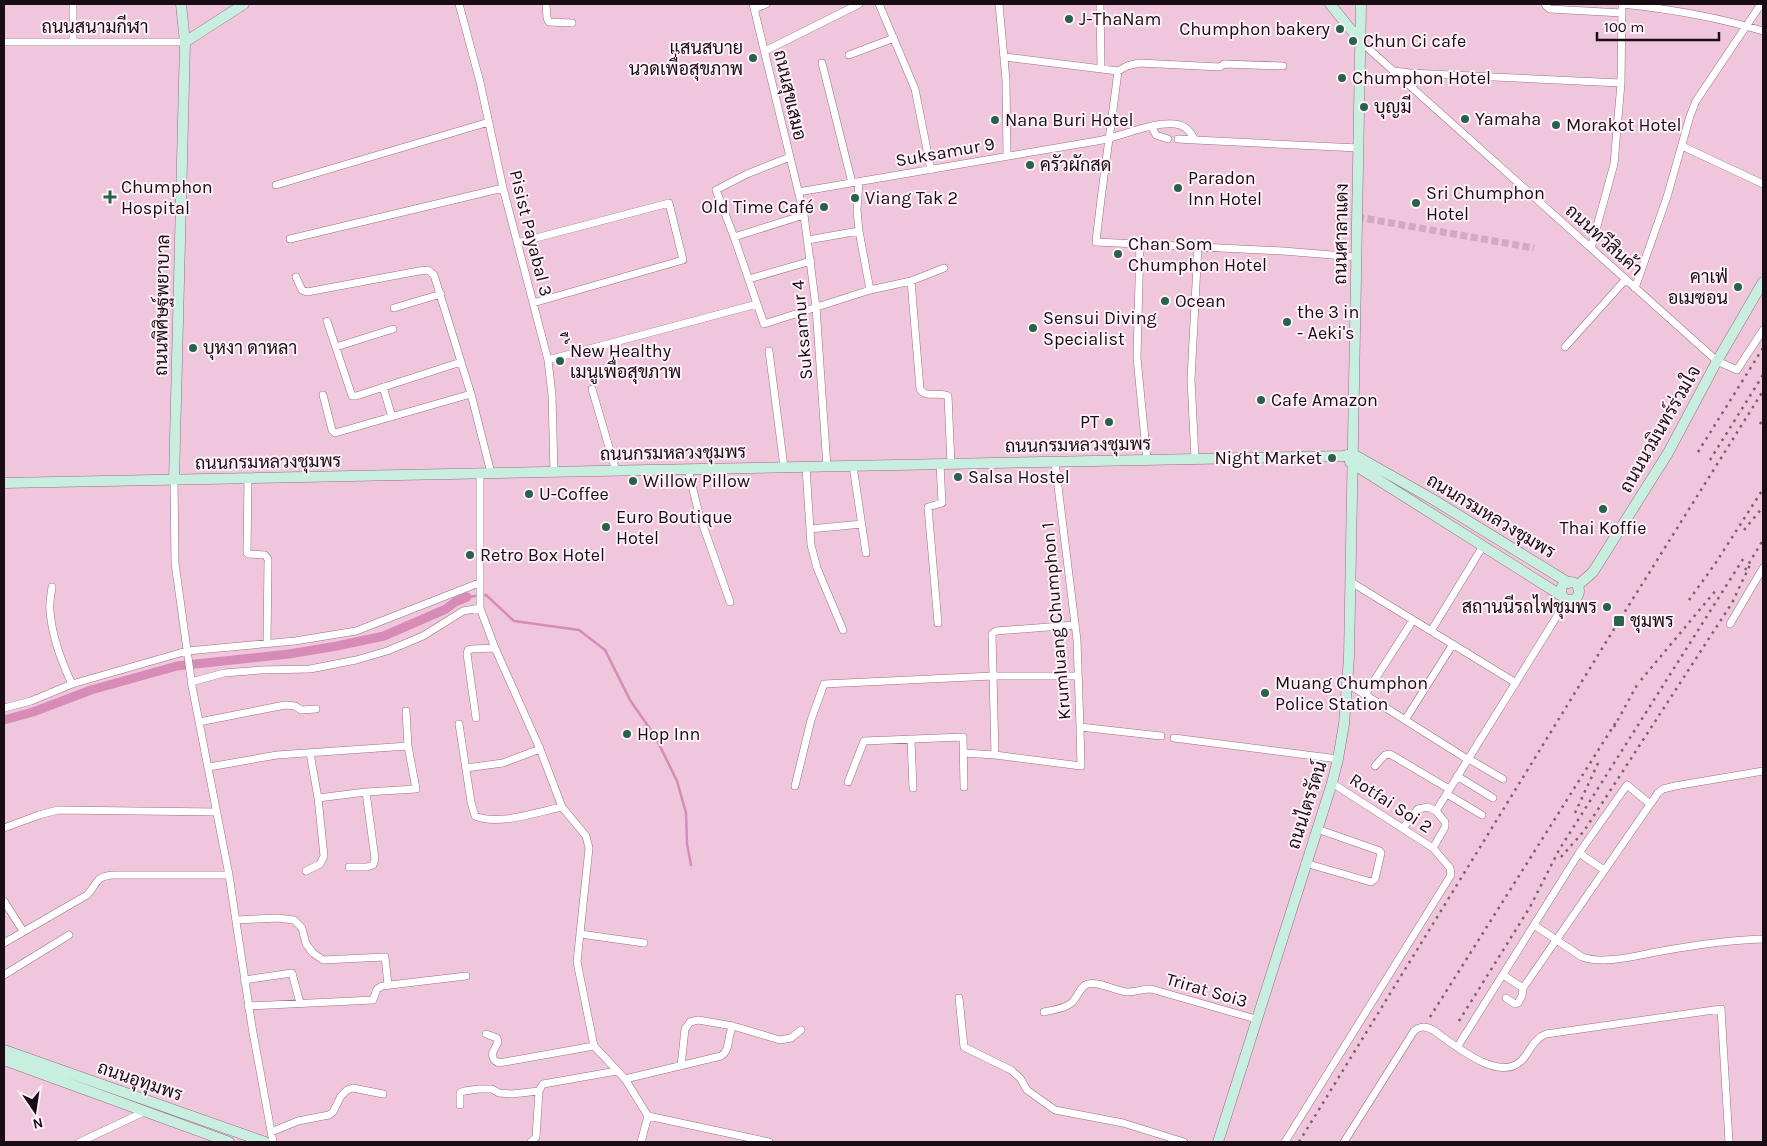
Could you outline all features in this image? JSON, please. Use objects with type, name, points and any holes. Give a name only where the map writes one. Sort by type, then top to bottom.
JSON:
[{"type":"street","points":[[73,4],[73,42]]},
{"type":"street","name":"ถนนพิศิษฐ์พยาบาล","points":[[174,480],[185,42],[181,4]]},
{"type":"street","points":[[185,42],[244,4]]},
{"type":"street","name":"Pisist Payabal 3","points":[[459,4],[489,122],[503,188],[548,360],[552,395],[554,472]]},
{"type":"street","points":[[546,4],[549,22],[572,23]]},
{"type":"street","points":[[754,6],[766,4]]},
{"type":"street","points":[[765,52],[859,4]]},
{"type":"street","points":[[879,4],[915,89],[931,170]]},
{"type":"street","points":[[999,4],[1005,57],[1007,156]]},
{"type":"street","points":[[1100,4],[1101,68]]},
{"type":"street","points":[[1330,4],[1360,41]]},
{"type":"street","name":"ถนนศาลาแดง","points":[[1353,465],[1348,455],[1357,257],[1361,4]]},
{"type":"street","points":[[1545,4],[1550,9],[1622,13]]},
{"type":"street","points":[[1591,248],[1614,164],[1621,84],[1622,4],[1656,7],[1714,18],[1763,31]]},
{"type":"street","points":[[1635,288],[1668,197],[1696,101],[1761,4]]},
{"type":"street","name":"ถนนสุขเสมอ","points":[[754,6],[798,192]]},
{"type":"street","points":[[849,56],[894,38]]},
{"type":"street","name":"ถนนทวีสินค้า","points":[[1360,41],[1717,361]]},
{"type":"street","name":"ถนนสนามกีฬา","points":[[4,42],[185,42]]},
{"type":"street","points":[[1005,57],[1118,71],[1138,63],[1220,68],[1224,64],[1283,66]]},
{"type":"street","points":[[822,63],[855,183],[859,231],[870,290]]},
{"type":"street","points":[[1118,71],[1110,138],[1102,178],[1096,242],[1198,246],[1357,257]]},
{"type":"street","points":[[1394,71],[1621,84]]},
{"type":"street","points":[[276,185],[489,122]]},
{"type":"street","name":"Suksamur 9","points":[[798,192],[1110,138],[1152,127],[1174,124],[1189,130],[1195,140]]},
{"type":"street","points":[[1152,127],[1156,135],[1168,139]]},
{"type":"street","points":[[1178,139],[1358,148]]},
{"type":"street","points":[[1682,146],[1763,184]]},
{"type":"street","points":[[790,157],[747,174],[716,190],[764,324],[870,290],[911,281],[944,268]]},
{"type":"street","points":[[290,239],[503,188]]},
{"type":"street","name":"Suksamur 4","points":[[798,192],[808,240],[816,307],[827,466]]},
{"type":"street","points":[[518,243],[669,204],[683,260],[533,303]]},
{"type":"street","points":[[734,237],[804,216]]},
{"type":"street","points":[[808,240],[859,231]]},
{"type":"street","points":[[1140,243],[1137,358],[1147,460]]},
{"type":"street","points":[[1195,459],[1191,379],[1198,246]]},
{"type":"street","points":[[749,280],[811,261]]},
{"type":"street","points":[[296,277],[302,290],[307,292],[418,271],[428,270],[434,275],[470,394],[486,474],[480,606],[495,648],[540,749],[562,806],[588,841],[589,848],[577,962],[594,1046],[625,1079],[648,1116],[768,1142]]},
{"type":"street","points":[[1565,347],[1626,279]]},
{"type":"street","points":[[911,281],[920,389],[926,394],[943,394],[948,396],[949,401],[942,503],[928,507],[938,623]]},
{"type":"street","name":"ถนนนวมินทร์ร่วมใจ","points":[[1573,584],[1592,572],[1668,453],[1717,361],[1763,282]]},
{"type":"street","points":[[394,308],[441,294]]},
{"type":"street","points":[[548,360],[757,304]]},
{"type":"street","points":[[328,321],[352,396],[461,362]]},
{"type":"street","points":[[336,347],[393,329]]},
{"type":"street","points":[[1717,361],[1737,370],[1763,330]]},
{"type":"street","points":[[769,351],[784,467]]},
{"type":"street","points":[[383,387],[392,417]]},
{"type":"street","points":[[592,389],[616,471]]},
{"type":"street","points":[[322,395],[332,430],[335,432],[470,394]]},
{"type":"street","name":"ถนนกรมหลวงชุมพร","points":[[4,483],[1348,455],[1434,500],[1573,584]]},
{"type":"street","name":"Krumluang Chumphon 1","points":[[1055,462],[1075,625],[1080,727],[1161,736]]},
{"type":"street","name":"ถนนกรมหลวงชุมพร","points":[[1353,465],[1564,598]]},
{"type":"street","name":"ถนนไตรรัตน์","points":[[1218,1142],[1305,863],[1332,783],[1338,758],[1348,684],[1353,465]]},
{"type":"street","points":[[853,466],[866,553]]},
{"type":"street","points":[[806,467],[811,545],[817,568],[843,630]]},
{"type":"street","points":[[688,470],[699,514],[730,602]]},
{"type":"street","points":[[248,478],[247,553],[265,555],[268,559],[267,643]]},
{"type":"street","points":[[174,480],[175,563],[191,681],[229,875],[248,1006],[273,1142]]},
{"type":"street","points":[[1427,511],[1434,500]]},
{"type":"street","points":[[810,529],[862,524]]},
{"type":"street","points":[[1431,631],[1490,535]]},
{"type":"street","points":[[1730,624],[1763,568]]},
{"type":"street","points":[[1351,582],[1516,683]]},
{"type":"street","points":[[4,708],[31,701],[72,684],[187,653],[295,641],[356,631],[480,584]]},
{"type":"street","points":[[1436,810],[1516,683],[1564,598],[1562,588],[1573,584],[1579,590],[1573,600],[1564,598]]},
{"type":"street","points":[[52,587],[49,609],[52,627],[62,661],[72,684]]},
{"type":"street","points":[[191,681],[224,673],[310,669],[356,660],[387,651],[423,636],[463,611],[480,606]]},
{"type":"street","points":[[1365,696],[1413,620]]},
{"type":"street","points":[[996,755],[992,634],[996,631],[1075,625]]},
{"type":"street","points":[[1405,720],[1453,644]]},
{"type":"street","points":[[476,718],[468,650],[495,648]]},
{"type":"street","points":[[796,786],[811,720],[824,684],[993,676],[1078,676]]},
{"type":"street","points":[[1348,684],[1503,779]]},
{"type":"street","points":[[199,722],[285,705],[295,706],[301,710],[316,709]]},
{"type":"street","points":[[318,798],[366,792],[416,789],[408,746],[406,711]]},
{"type":"street","points":[[460,724],[470,802],[475,816],[482,819],[500,820],[562,806]]},
{"type":"street","points":[[964,753],[996,755],[1081,766],[1080,727]]},
{"type":"street","points":[[848,782],[864,741],[963,737],[964,787]]},
{"type":"street","points":[[1174,738],[1338,758]]},
{"type":"street","points":[[911,740],[913,788]]},
{"type":"street","points":[[208,767],[278,755],[408,746]]},
{"type":"street","points":[[466,768],[503,763],[540,749]]},
{"type":"street","points":[[306,871],[320,864],[324,856],[318,798],[310,753]]},
{"type":"street","points":[[1375,766],[1385,755],[1390,754],[1482,815]]},
{"type":"street","points":[[1506,998],[1515,1004],[1518,1003],[1522,996],[1523,988],[1556,938],[1658,793],[1674,786],[1763,771]]},
{"type":"street","points":[[1457,776],[1493,798]]},
{"type":"street","name":"Rotfai Soi 2","points":[[1285,1142],[1451,875],[1450,868],[1433,848],[1332,783]]},
{"type":"street","points":[[1458,1046],[1579,853],[1627,785],[1650,804]]},
{"type":"street","points":[[349,867],[368,867],[373,865],[375,859],[366,792]]},
{"type":"street","points":[[1403,828],[1418,809],[1428,807],[1436,810],[1445,822],[1445,826],[1433,848]]},
{"type":"street","points":[[4,828],[58,810],[217,812]]},
{"type":"street","points":[[1305,863],[1371,882],[1375,879],[1380,851],[1317,829]]},
{"type":"street","points":[[1579,853],[1604,870]]},
{"type":"street","points":[[4,943],[87,895],[97,880],[107,876],[229,875]]},
{"type":"street","points":[[4,901],[24,931]]},
{"type":"street","points":[[236,920],[277,918],[294,920],[302,928],[306,944],[313,953],[323,960],[385,957],[388,985]]},
{"type":"street","points":[[1534,925],[1582,957],[1601,960],[1763,938]]},
{"type":"street","points":[[580,934],[644,943]]},
{"type":"street","points":[[4,975],[68,936]]},
{"type":"street","points":[[244,980],[292,973],[300,1003]]},
{"type":"street","points":[[1503,975],[1523,988]]},
{"type":"street","points":[[248,1006],[373,1000],[377,990],[382,986],[466,976]]},
{"type":"street","name":"Trirat Soi3","points":[[1044,1012],[1063,1008],[1071,1004],[1083,987],[1088,984],[1095,984],[1128,992],[1140,992],[1151,989],[1256,1019]]},
{"type":"street","points":[[959,998],[964,1047],[1011,1070],[1020,1078],[1027,1090],[1055,1110],[1123,1123],[1184,1142]]},
{"type":"street","points":[[1344,1142],[1414,1031],[1420,1027],[1428,1027],[1485,1064],[1493,1067],[1510,1067],[1522,1060],[1537,1039],[1546,1034],[1721,1009],[1729,1142]]},
{"type":"street","points":[[681,1066],[685,1029],[690,1022],[698,1020],[732,1026],[780,1040],[791,1038],[801,1030]]},
{"type":"street","points":[[625,1079],[724,1054],[732,1026]]},
{"type":"street","points":[[486,1034],[497,1038],[498,1042],[492,1054],[494,1060],[500,1063],[594,1046]]},
{"type":"street","name":"ถนนอุทุมพร","points":[[4,1050],[266,1142]]},
{"type":"street","name":"ถนนอุทุมพร","points":[[4,1060],[229,1142]]},
{"type":"street","points":[[531,1142],[536,1137],[539,1091],[545,1082],[617,1071]]},
{"type":"street","points":[[271,1132],[298,1122],[329,1115],[347,1090],[353,1088],[383,1094]]},
{"type":"street","points":[[460,1105],[460,1093],[464,1091],[492,1088],[500,1092],[512,1094],[539,1091]]},
{"type":"street","points":[[80,1142],[146,1112]]},
{"type":"street","points":[[641,1142],[648,1116]]},
{"type":"waterway","points":[[467,597],[486,595],[514,621],[579,630],[605,650],[630,700],[655,736],[677,781],[686,813],[687,844],[691,865]]},
{"type":"waterway","points":[[4,720],[33,712],[91,690],[177,666],[289,654],[384,636],[446,609],[455,602],[467,597]]},
{"type":"tunnel","points":[[1357,217],[1534,248]]},
{"type":"railway","points":[[1698,452],[1763,348]]},
{"type":"railway","points":[[1710,460],[1763,375]]},
{"type":"railway","points":[[1299,1142],[1619,621],[1763,391]]},
{"type":"railway","points":[[1760,424],[1763,419]]},
{"type":"railway","points":[[1689,600],[1715,564],[1763,489]]},
{"type":"railway","points":[[1744,530],[1763,507]]},
{"type":"railway","points":[[1745,570],[1763,540]]},
{"type":"railway","points":[[1459,1021],[1530,907],[1559,850],[1745,556]]},
{"type":"railway","points":[[1561,857],[1584,831],[1732,603],[1750,565]]},
{"type":"railway","points":[[1641,680],[1717,589]]},
{"type":"railway","points":[[1614,727],[1637,685]]},
{"type":"railway","points":[[1430,1017],[1616,722]]},
{"type":"railway","points":[[1575,813],[1600,759]]},
{"type":"place","name":"J-ThaNam","points":[[1069,19]]},
{"type":"place","name":"Chumphon bakery","points":[[1340,29]]},
{"type":"place","name":"Chun Ci cafe","points":[[1353,41]]},
{"type":"place","name":"แสนสบาย นวดเพื่อสุขภาพ","points":[[753,58]]},
{"type":"place","name":"Chumphon Hotel","points":[[1342,78]]},
{"type":"place","name":"บุญมี","points":[[1364,107]]},
{"type":"place","name":"Yamaha","points":[[1465,119]]},
{"type":"place","name":"Nana Buri Hotel","points":[[995,120]]},
{"type":"place","name":"Morakot Hotel","points":[[1556,125]]},
{"type":"place","name":"ครัวผักสด","points":[[1030,165]]},
{"type":"place","name":"Paradon Inn Hotel","points":[[1178,188]]},
{"type":"place","name":"Chumphon Hospital","points":[[110,197]]},
{"type":"place","name":"Viang Tak 2","points":[[855,198]]},
{"type":"place","name":"Sri Chumphon Hotel","points":[[1416,203]]},
{"type":"place","name":"Old Time Café","points":[[824,207]]},
{"type":"place","name":"Chan Som Chumphon Hotel","points":[[1118,254]]},
{"type":"place","name":"คาเฟ่ อเมซอน","points":[[1738,287]]},
{"type":"place","name":"Ocean","points":[[1165,301]]},
{"type":"place","name":"the 3 in - Aeki's","points":[[1287,322]]},
{"type":"place","name":"Sensui Diving Specialist","points":[[1033,328]]},
{"type":"place","name":"บุหงา ดาหลา","points":[[193,348]]},
{"type":"place","name":"์ืNew Healthy เมนูเพื่อสุขภาพ","points":[[560,361]]},
{"type":"place","name":"Cafe Amazon","points":[[1261,400]]},
{"type":"place","name":"PT","points":[[1109,422]]},
{"type":"place","name":"Night Market","points":[[1332,458]]},
{"type":"place","name":"Salsa Hostel","points":[[958,477]]},
{"type":"place","name":"Willow Pillow","points":[[633,481]]},
{"type":"place","name":"U-Coffee","points":[[529,494]]},
{"type":"place","name":"Thai Koffie","points":[[1603,509]]},
{"type":"place","name":"Euro Boutique Hotel","points":[[606,527]]},
{"type":"place","name":"Retro Box Hotel","points":[[470,555]]},
{"type":"place","name":"สถานนีรถไฟชุมพร","points":[[1607,607]]},
{"type":"place","name":"ชุมพร","points":[[1619,621]]},
{"type":"place","name":"Muang Chumphon Police Station","points":[[1265,693]]},
{"type":"place","name":"Hop Inn","points":[[627,734]]}]
